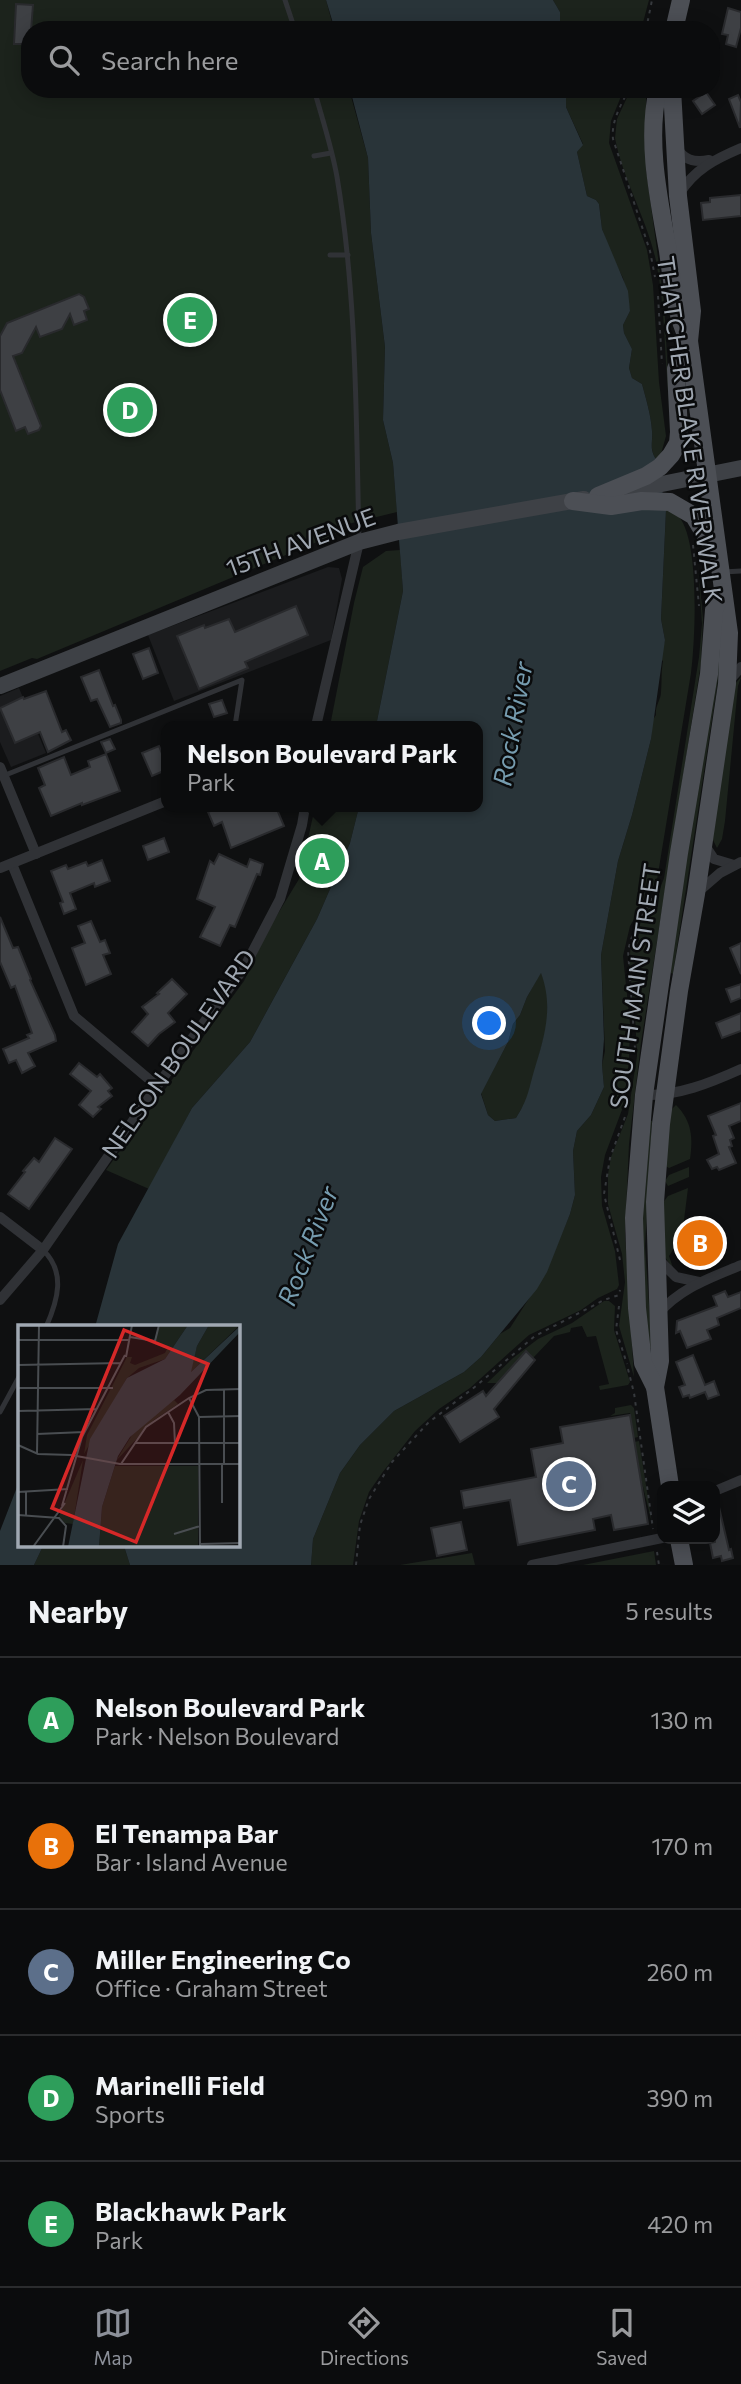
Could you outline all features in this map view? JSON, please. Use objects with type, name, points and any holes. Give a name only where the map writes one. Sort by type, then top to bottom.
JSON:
[{"type":"main road","points":[[676,21],[681,0]]},
{"type":"main road","name":"SOUTH MAIN STREET","points":[[657,98],[654,125],[659,194],[673,286],[683,329],[689,341]]},
{"type":"main road","name":"SOUTH MAIN STREET","points":[[655,1387],[660,1361],[655,1202],[664,1096],[735,638],[722,592],[689,341],[692,311],[678,197],[672,98]]},
{"type":"main road","points":[[598,496],[646,476],[668,459],[678,443],[676,369],[689,341]]},
{"type":"main road","name":"15TH AVENUE","points":[[0,685],[359,542],[398,532],[741,468]]},
{"type":"main road","points":[[573,501],[611,506],[660,500],[678,506],[694,516],[701,526],[720,567]]},
{"type":"main road","name":"SOUTH MAIN STREET","points":[[669,1481],[655,1387],[643,1363],[636,1297],[634,1218],[644,1095],[679,853],[709,674],[714,610],[722,592]]},
{"type":"main road","points":[[680,1544],[684,1565]]},
{"type":"street","points":[[674,142],[686,158],[699,162],[715,159],[741,148]]},
{"type":"street","points":[[678,197],[697,172],[715,159]]},
{"type":"street","points":[[317,721],[359,542]]},
{"type":"street","points":[[727,684],[741,667]]},
{"type":"street","points":[[1,774],[36,854]]},
{"type":"street","points":[[0,868],[161,803]]},
{"type":"street","name":"NELSON BOULEVARD","points":[[0,1300],[43,1250],[157,1086],[244,968],[280,899],[303,812]]},
{"type":"street","points":[[703,842],[714,859],[738,863]]},
{"type":"street","points":[[696,894],[720,873],[738,863]]},
{"type":"street","points":[[12,864],[74,1016],[157,1086]]},
{"type":"street","points":[[644,1095],[664,1096],[715,1081],[741,1069]]},
{"type":"street","points":[[0,1217],[43,1250]]},
{"type":"street","points":[[655,1256],[676,1278],[699,1282]]},
{"type":"street","points":[[658,1314],[671,1300],[699,1282],[741,1265]]},
{"type":"street","points":[[720,1488],[741,1480]]},
{"type":"street","points":[[532,1565],[657,1539]]},
{"type":"lane","points":[[285,0],[292,21]]},
{"type":"lane","points":[[316,98],[337,175],[348,255],[356,408],[359,542]]},
{"type":"lane","points":[[314,156],[331,153]]},
{"type":"lane","points":[[330,255],[348,255]]},
{"type":"lane","points":[[720,567],[741,571]]},
{"type":"lane","points":[[1,774],[242,680],[236,721]]},
{"type":"lane","points":[[43,1250],[57,1268],[57,1294],[47,1325]]},
{"type":"lane","points":[[0,1412],[18,1379]]},
{"type":"path","points":[[648,21],[652,0]]},
{"type":"path","name":"THATCHER BLAKE RIVERWALK","points":[[624,98],[617,113],[612,131],[613,139],[650,251],[656,280]]},
{"type":"path","name":"THATCHER BLAKE RIVERWALK","points":[[658,290],[662,367]]},
{"type":"path","name":"THATCHER BLAKE RIVERWALK","points":[[693,543],[699,612]]},
{"type":"path","points":[[635,1048],[628,950],[634,930],[659,886]]},
{"type":"path","points":[[620,1261],[604,1194],[610,1158],[626,1115]]},
{"type":"path","points":[[356,1565],[360,1525],[369,1499],[392,1462],[428,1423],[476,1387],[535,1336],[619,1295],[622,1285]]},
{"type":"path","points":[[619,1306],[616,1330],[635,1393],[657,1533]]},
{"type":"path","points":[[658,1544],[659,1565]]},
{"type":"shaded area","points":[[0,0],[326,0],[332,21],[21,21],[21,98],[351,98],[368,158],[371,233],[385,347],[383,420],[393,463],[397,512],[344,525],[336,534],[37,659],[32,658],[0,671]]},
{"type":"shaded area","points":[[553,0],[649,0],[643,21],[560,21],[560,12]]},
{"type":"shaded area","points":[[566,98],[620,98],[611,121],[609,143],[647,250],[653,285],[659,382],[666,436],[661,454],[656,459],[652,449],[651,419],[642,384],[632,378],[629,368],[632,349],[623,325],[630,311],[623,278],[602,229],[599,204],[587,196],[577,152],[583,144],[566,107]]},
{"type":"shaded area","points":[[627,98],[646,98],[646,169],[664,302],[670,411],[662,298],[656,261],[619,154],[615,138],[617,119]]},
{"type":"shaded area","points":[[666,510],[676,514],[684,525],[689,543],[693,565],[694,639],[691,673],[657,880],[630,926],[623,956],[630,1024],[629,1063],[623,1107],[605,1155],[601,1177],[602,1206],[615,1251],[619,1285],[617,1289],[581,1310],[529,1335],[470,1388],[439,1409],[415,1431],[369,1492],[359,1521],[353,1565],[311,1565],[313,1539],[340,1473],[360,1445],[394,1411],[464,1372],[500,1334],[510,1328],[546,1272],[570,1214],[575,1195],[573,1151],[577,1131],[591,1115],[604,1087],[601,955],[618,861],[651,739],[652,721],[661,695],[663,661],[660,659],[665,640],[661,619]]},
{"type":"shaded area","points":[[400,550],[403,591],[377,721],[331,721],[363,567],[386,551]]},
{"type":"shaded area","points":[[698,564],[703,619],[701,663],[641,1043],[629,1144],[625,1234],[634,1377],[619,1326],[625,1282],[622,1254],[608,1204],[608,1174],[611,1157],[628,1114],[637,1056],[629,963],[631,944],[638,924],[658,894],[664,878],[699,657],[702,624]]},
{"type":"shaded area","points":[[328,567],[339,568],[342,579],[331,640],[174,701],[148,635]]},
{"type":"shaded area","points":[[719,630],[720,663],[717,687],[673,974],[671,956]]},
{"type":"shaded area","points":[[741,677],[725,821],[722,839],[717,848],[711,836],[735,684]]},
{"type":"shaded area","points":[[19,688],[46,753],[11,767],[0,742],[0,696]]},
{"type":"shaded area","points":[[314,812],[358,812],[350,843],[317,919],[250,1042],[192,1108],[149,1189],[106,1170],[244,981],[268,930],[299,879]]},
{"type":"shaded area","points":[[541,972],[548,991],[547,1026],[527,1100],[516,1118],[495,1121],[488,1115],[481,1093]]},
{"type":"shaded area","points":[[676,1105],[688,1124],[691,1151],[690,1159],[669,1168],[664,1165],[670,1111]]},
{"type":"shaded area","points":[[647,1120],[652,1121],[645,1246],[652,1348],[648,1348],[641,1248]]},
{"type":"shaded area","points":[[689,1167],[689,1177],[668,1186],[665,1181],[669,1175]]},
{"type":"shaded area","points":[[688,1188],[682,1236],[669,1256],[673,1268],[664,1256],[662,1204],[668,1196]]},
{"type":"shaded area","points":[[604,1301],[615,1306],[614,1330],[630,1382],[628,1385],[600,1390],[599,1386],[609,1384],[596,1336],[587,1337],[582,1326],[554,1336],[533,1358],[526,1351],[497,1383],[487,1383],[538,1339],[572,1323]]},
{"type":"shaded area","points":[[631,1405],[634,1408],[638,1437],[634,1438],[630,1413],[610,1416],[615,1413],[615,1408]]},
{"type":"shaded area","points":[[639,1441],[652,1523],[640,1475],[634,1476],[632,1468],[639,1467],[634,1442]]},
{"type":"shaded area","points":[[42,1548],[125,1548],[130,1565],[34,1565]]},
{"type":"shaded area","points":[[654,1551],[656,1565],[583,1565]]},
{"type":"shaded area","points":[[472,1553],[475,1565],[400,1565]]},
{"type":"water","points":[[326,0],[553,0],[560,12],[560,21],[332,21]]},
{"type":"water","name":"Rock River","points":[[352,98],[566,98],[566,107],[583,145],[577,152],[587,196],[599,204],[602,229],[628,291],[630,311],[623,325],[632,349],[629,368],[632,378],[642,384],[647,401],[652,449],[666,510],[661,619],[665,640],[651,739],[618,861],[601,955],[604,1087],[591,1115],[577,1131],[573,1151],[575,1195],[547,1272],[537,1289],[481,1357],[464,1372],[394,1411],[360,1445],[340,1473],[313,1539],[311,1565],[130,1565],[125,1548],[240,1548],[240,1325],[96,1325],[118,1244],[192,1108],[250,1042],[317,919],[350,843],[358,812],[483,812],[483,721],[377,721],[403,591],[393,463],[383,420],[385,347],[371,233],[368,158]],"holes":[[[541,973],[547,998],[541,1047],[525,1100],[516,1118],[495,1121],[488,1115],[481,1094],[508,1042],[513,1024]]]},
{"type":"water","points":[[18,1485],[18,1548],[42,1548],[34,1565],[0,1565],[0,1531]]},
{"type":"building","points":[[16,4],[33,5],[32,21],[21,21],[21,44],[14,44]]},
{"type":"building","points":[[728,8],[741,12],[741,28],[736,47],[726,44],[728,35],[722,34]]},
{"type":"building","points":[[738,95],[741,102],[740,128],[729,99]]},
{"type":"building","points":[[697,98],[710,98],[715,105],[702,114],[693,101]]},
{"type":"building","points":[[741,195],[741,216],[703,220],[701,203],[710,202],[710,198]]},
{"type":"building","points":[[79,294],[84,297],[89,309],[84,311],[87,320],[74,325],[70,314],[62,329],[40,337],[36,327],[22,353],[13,356],[41,426],[39,430],[28,434],[25,427],[16,431],[0,390],[0,336],[7,323]]},
{"type":"building","points":[[296,606],[308,635],[245,662],[248,668],[199,689],[177,636],[229,619],[235,632]]},
{"type":"building","points":[[149,648],[158,673],[143,679],[133,654]]},
{"type":"building","points":[[99,670],[121,720],[121,723],[110,727],[97,699],[91,701],[81,677]]},
{"type":"building","points":[[46,691],[62,732],[66,730],[71,740],[48,752],[40,732],[15,743],[0,708],[23,697],[24,699]]},
{"type":"building","points":[[222,700],[227,713],[214,717],[209,704]]},
{"type":"building","points":[[110,739],[115,749],[106,753],[101,742]]},
{"type":"building","points":[[159,746],[161,772],[152,776],[142,753]]},
{"type":"building","points":[[106,754],[120,791],[51,816],[39,788],[45,785],[38,768],[64,757],[71,775],[90,767],[88,761]]},
{"type":"building","points":[[208,812],[278,812],[284,826],[231,848],[222,822],[214,826]]},
{"type":"building","points":[[164,838],[169,852],[148,860],[143,846]]},
{"type":"building","points":[[219,854],[247,867],[250,859],[263,864],[235,927],[230,925],[220,946],[200,937],[215,907],[197,899],[210,861],[214,864]]},
{"type":"building","points":[[102,860],[110,881],[95,887],[94,883],[70,893],[76,909],[64,914],[60,903],[63,902],[51,871],[66,865],[68,869],[86,862],[88,866]]},
{"type":"building","points":[[0,917],[13,948],[18,947],[56,1041],[28,1053],[35,1066],[22,1073],[16,1060],[9,1063],[3,1049],[29,1038],[27,1035],[32,1033],[15,986],[11,988],[0,962]]},
{"type":"building","points":[[91,921],[100,942],[105,940],[110,953],[103,955],[111,974],[86,985],[72,948],[85,943],[78,926]]},
{"type":"building","points":[[741,943],[741,974],[730,948]]},
{"type":"building","points":[[172,979],[187,994],[168,1013],[175,1022],[148,1046],[132,1032],[148,1014],[142,1007]]},
{"type":"building","points":[[741,984],[741,998],[731,1002],[726,989]]},
{"type":"building","points":[[741,1013],[741,1031],[722,1038],[716,1023]]},
{"type":"building","points":[[79,1063],[97,1077],[100,1074],[112,1088],[108,1091],[112,1096],[98,1107],[101,1109],[93,1117],[79,1105],[91,1091],[70,1074]]},
{"type":"building","points":[[741,1103],[741,1121],[729,1126],[734,1138],[730,1140],[732,1146],[729,1147],[736,1163],[719,1170],[717,1167],[712,1169],[707,1160],[719,1154],[713,1136],[716,1135],[708,1116]]},
{"type":"building","points":[[55,1138],[72,1149],[29,1209],[8,1194],[25,1172],[23,1171],[34,1158],[39,1162]]},
{"type":"building","points":[[708,1226],[719,1252],[687,1266],[681,1252],[684,1250],[685,1236]]},
{"type":"building","points":[[725,1291],[728,1297],[741,1292],[741,1308],[717,1318],[719,1325],[707,1330],[711,1339],[687,1348],[680,1331],[676,1333],[677,1321],[717,1306],[713,1296]]},
{"type":"building","points":[[526,1351],[535,1360],[494,1409],[499,1417],[460,1442],[444,1416],[483,1391],[486,1396]]},
{"type":"building","points":[[693,1355],[705,1385],[714,1381],[719,1395],[708,1399],[705,1392],[690,1398],[689,1395],[683,1397],[679,1387],[685,1385],[676,1362]]},
{"type":"building","points":[[630,1415],[648,1524],[614,1530],[611,1515],[593,1519],[595,1530],[518,1545],[510,1500],[464,1508],[461,1491],[536,1477],[531,1449],[563,1443],[560,1427]]},
{"type":"building","points":[[720,1511],[733,1558],[722,1561],[721,1556],[713,1558],[710,1544],[720,1544]]},
{"type":"building","points":[[461,1522],[467,1550],[437,1556],[431,1528]]},
{"type":"place","name":"Blackhawk Park","points":[[190,320]]},
{"type":"place","name":"Marinelli Field","points":[[130,410]]},
{"type":"place","name":"Nelson Boulevard Park","points":[[322,861]]},
{"type":"place","name":"El Tenampa Bar","points":[[700,1243]]},
{"type":"place","name":"Miller Engineering Co","points":[[569,1484]]}]
